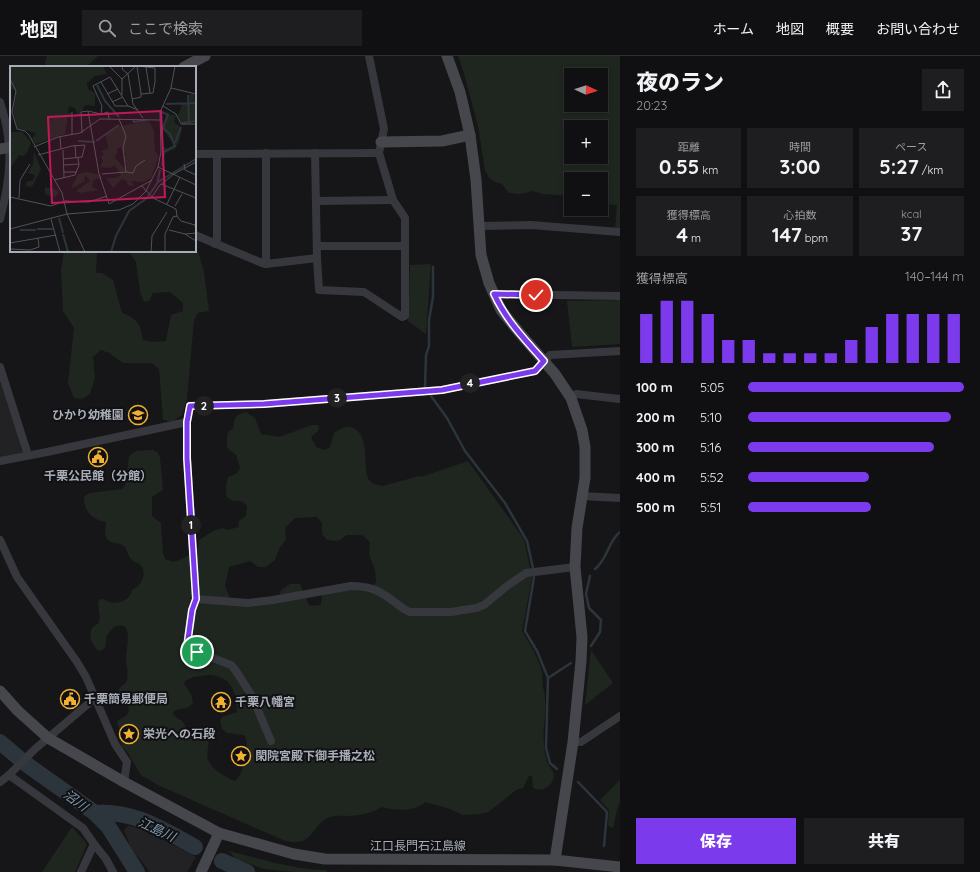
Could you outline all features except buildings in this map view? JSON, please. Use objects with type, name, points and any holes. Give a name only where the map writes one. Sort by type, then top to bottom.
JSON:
[{"type":"street","points":[[186,66],[205,56]]},
{"type":"street","points":[[315,153],[319,290],[364,292],[402,317],[404,316],[405,218],[393,200],[380,147],[384,129],[369,56]]},
{"type":"street","points":[[447,56],[460,92],[470,135],[476,180],[484,268],[501,310],[555,374],[571,398],[582,430],[585,447],[585,470],[576,528],[575,567],[582,637],[573,742],[555,860]]},
{"type":"street","points":[[0,102],[5,118],[7,148],[7,191],[0,219]]},
{"type":"street","points":[[196,154],[315,153],[442,141],[470,135]]},
{"type":"street","points":[[266,153],[266,264]]},
{"type":"street","points":[[215,244],[217,238],[217,154]]},
{"type":"street","points":[[316,201],[393,200]]},
{"type":"street","points":[[479,226],[531,226],[620,232]]},
{"type":"street","points":[[196,235],[266,264],[317,258]]},
{"type":"street","points":[[317,246],[405,246]]},
{"type":"street","points":[[494,294],[620,296]]},
{"type":"street","points":[[271,741],[252,696],[231,665],[197,652],[187,646],[192,610],[196,599],[187,458],[187,422],[190,406],[264,404],[442,390],[535,371],[550,355],[620,351]]},
{"type":"street","points":[[0,367],[28,455]]},
{"type":"street","points":[[571,398],[576,394],[620,400]]},
{"type":"street","points":[[0,460],[47,452],[187,422]]},
{"type":"street","points":[[582,496],[620,498]]},
{"type":"street","points":[[0,540],[17,577],[86,677],[115,744],[127,762],[124,782]]},
{"type":"street","points":[[196,599],[248,602],[273,600],[351,586],[364,586],[388,597],[406,611],[451,612],[476,608],[484,605],[526,573],[575,567]]},
{"type":"street","name":"江口長門石江島線","points":[[0,691],[18,711],[48,738],[124,782],[219,833],[294,854],[325,859],[555,860],[620,868]]},
{"type":"street","points":[[0,782],[35,749],[94,698]]},
{"type":"street","points":[[573,742],[581,742],[620,716]]},
{"type":"street","points":[[11,772],[83,828],[106,859],[113,872]]},
{"type":"street","points":[[201,872],[219,833]]},
{"type":"street","points":[[81,872],[94,844]]},
{"type":"shaded area","points":[[47,56],[98,56],[87,66],[47,66],[45,62]]},
{"type":"shaded area","points":[[458,56],[620,56],[620,230],[615,229],[617,205],[608,204],[608,172],[564,172],[564,196],[543,194],[533,191],[520,194],[509,193],[502,184],[489,178],[485,170],[478,126]]},
{"type":"shaded area","points":[[196,250],[198,251],[204,272],[209,311],[198,313],[194,320],[187,399],[182,415],[172,422],[163,420],[159,369],[152,363],[123,363],[109,353],[101,350],[93,357],[95,378],[90,394],[82,399],[74,398],[68,383],[74,328],[63,311],[61,271],[64,252],[97,252],[96,273],[102,273],[113,280],[122,313],[135,320],[141,330],[143,340],[152,342],[166,341],[171,315],[183,311],[183,303],[170,292],[153,293],[149,301],[144,302],[140,292],[136,262],[130,252],[196,252]]},
{"type":"shaded area","points":[[431,264],[426,334],[408,321],[410,265]]},
{"type":"shaded area","points":[[620,300],[620,344],[572,347],[567,301]]},
{"type":"shaded area","points":[[0,376],[25,454],[0,459]]},
{"type":"shaded area","points":[[246,412],[255,418],[261,434],[279,437],[312,425],[318,425],[318,431],[311,437],[316,447],[325,450],[330,447],[334,433],[347,427],[355,429],[360,433],[363,439],[366,468],[369,480],[374,484],[382,486],[421,477],[468,461],[524,539],[532,578],[522,631],[536,656],[542,672],[545,694],[544,749],[548,763],[554,774],[553,780],[547,787],[539,790],[533,788],[532,776],[529,776],[523,788],[516,790],[488,812],[479,814],[463,815],[447,808],[425,802],[416,808],[405,810],[382,807],[361,815],[333,816],[324,820],[307,839],[298,842],[290,842],[160,786],[142,776],[128,753],[122,747],[121,743],[123,738],[117,723],[118,720],[126,716],[129,709],[119,692],[120,688],[126,682],[128,677],[126,658],[128,642],[127,631],[125,627],[114,627],[107,635],[105,648],[99,651],[93,644],[90,634],[92,628],[98,624],[100,620],[98,603],[100,599],[117,603],[127,599],[132,590],[140,584],[144,574],[141,566],[130,558],[124,546],[111,542],[107,539],[105,534],[106,522],[93,517],[87,511],[84,497],[89,493],[122,489],[126,483],[129,456],[136,451],[152,450],[157,452],[160,457],[163,490],[152,497],[152,516],[161,523],[163,553],[165,559],[174,562],[186,557],[198,549],[199,540],[213,531],[222,528],[228,530],[238,527],[239,521],[246,516],[247,506],[242,501],[233,501],[227,497],[226,485],[228,477],[236,474],[240,468],[236,455],[227,448],[228,432],[233,429],[237,416]],"holes":[[[317,517],[322,523],[322,534],[327,540],[338,541],[347,535],[362,535],[370,542],[369,555],[375,570],[376,582],[369,591],[354,589],[322,594],[321,605],[310,606],[300,584],[290,584],[281,590],[278,602],[245,607],[230,598],[225,586],[229,567],[250,561],[258,567],[266,567],[275,560],[280,547],[286,540],[285,528],[295,518]],[[209,675],[223,678],[228,682],[236,698],[237,712],[222,717],[220,720],[222,729],[227,733],[244,735],[246,739],[247,752],[245,760],[241,773],[234,781],[217,771],[209,762],[207,757],[208,741],[206,738],[193,735],[182,721],[174,715],[173,712],[186,708],[193,703],[191,694],[184,684],[185,681],[193,677]]]},
{"type":"shaded area","points":[[591,650],[613,683],[585,705]]},
{"type":"shaded area","points":[[620,780],[620,803],[618,805],[613,828],[608,826],[609,810],[600,800]]},
{"type":"shaded area","points":[[128,826],[141,828],[196,857],[187,872],[150,872],[131,848],[124,830]]},
{"type":"shaded area","points":[[72,827],[87,844],[75,872],[42,872]]},
{"type":"shaded area","points":[[229,851],[278,864],[314,870],[326,870],[327,872],[294,872],[264,869],[236,859]]},
{"type":"waterway","points":[[425,387],[426,355],[429,346],[429,320],[433,297],[433,267]]},
{"type":"waterway","points":[[431,396],[447,418],[465,451],[505,503],[527,541],[533,568]]},
{"type":"waterway","points":[[595,569],[603,560],[613,540],[620,532]]},
{"type":"waterway","points":[[590,576],[586,594],[589,608],[601,620],[600,632],[591,646]]},
{"type":"waterway","points":[[534,577],[525,631],[537,651],[548,678]]},
{"type":"waterway","points":[[557,769],[550,763],[546,748],[548,678],[571,663]]},
{"type":"waterway","name":"沼川","points":[[0,742],[26,764],[95,813],[108,826],[137,872]]},
{"type":"waterway","points":[[578,782],[607,812],[604,846]]},
{"type":"waterway","name":"江島川","points":[[95,813],[122,815],[147,822],[195,847]]},
{"type":"waterway","name":"江島川","points":[[222,861],[247,872]]},
{"type":"place","name":"ひかり幼稚園","points":[[138,415]]},
{"type":"place","name":"千栗公民館（分館）","points":[[98,457]]},
{"type":"place","name":"千栗簡易郵便局","points":[[70,699]]},
{"type":"place","name":"千栗八幡宮","points":[[221,702]]},
{"type":"place","name":"栄光への石段","points":[[129,734]]},
{"type":"place","name":"閑院宮殿下御手播之松","points":[[241,756]]},
{"type":"route","points":[[197,652],[187,646],[192,610],[196,599],[187,458],[187,422],[190,406],[264,404],[442,390],[535,371],[544,361],[501,310],[494,294],[536,295]]}]
